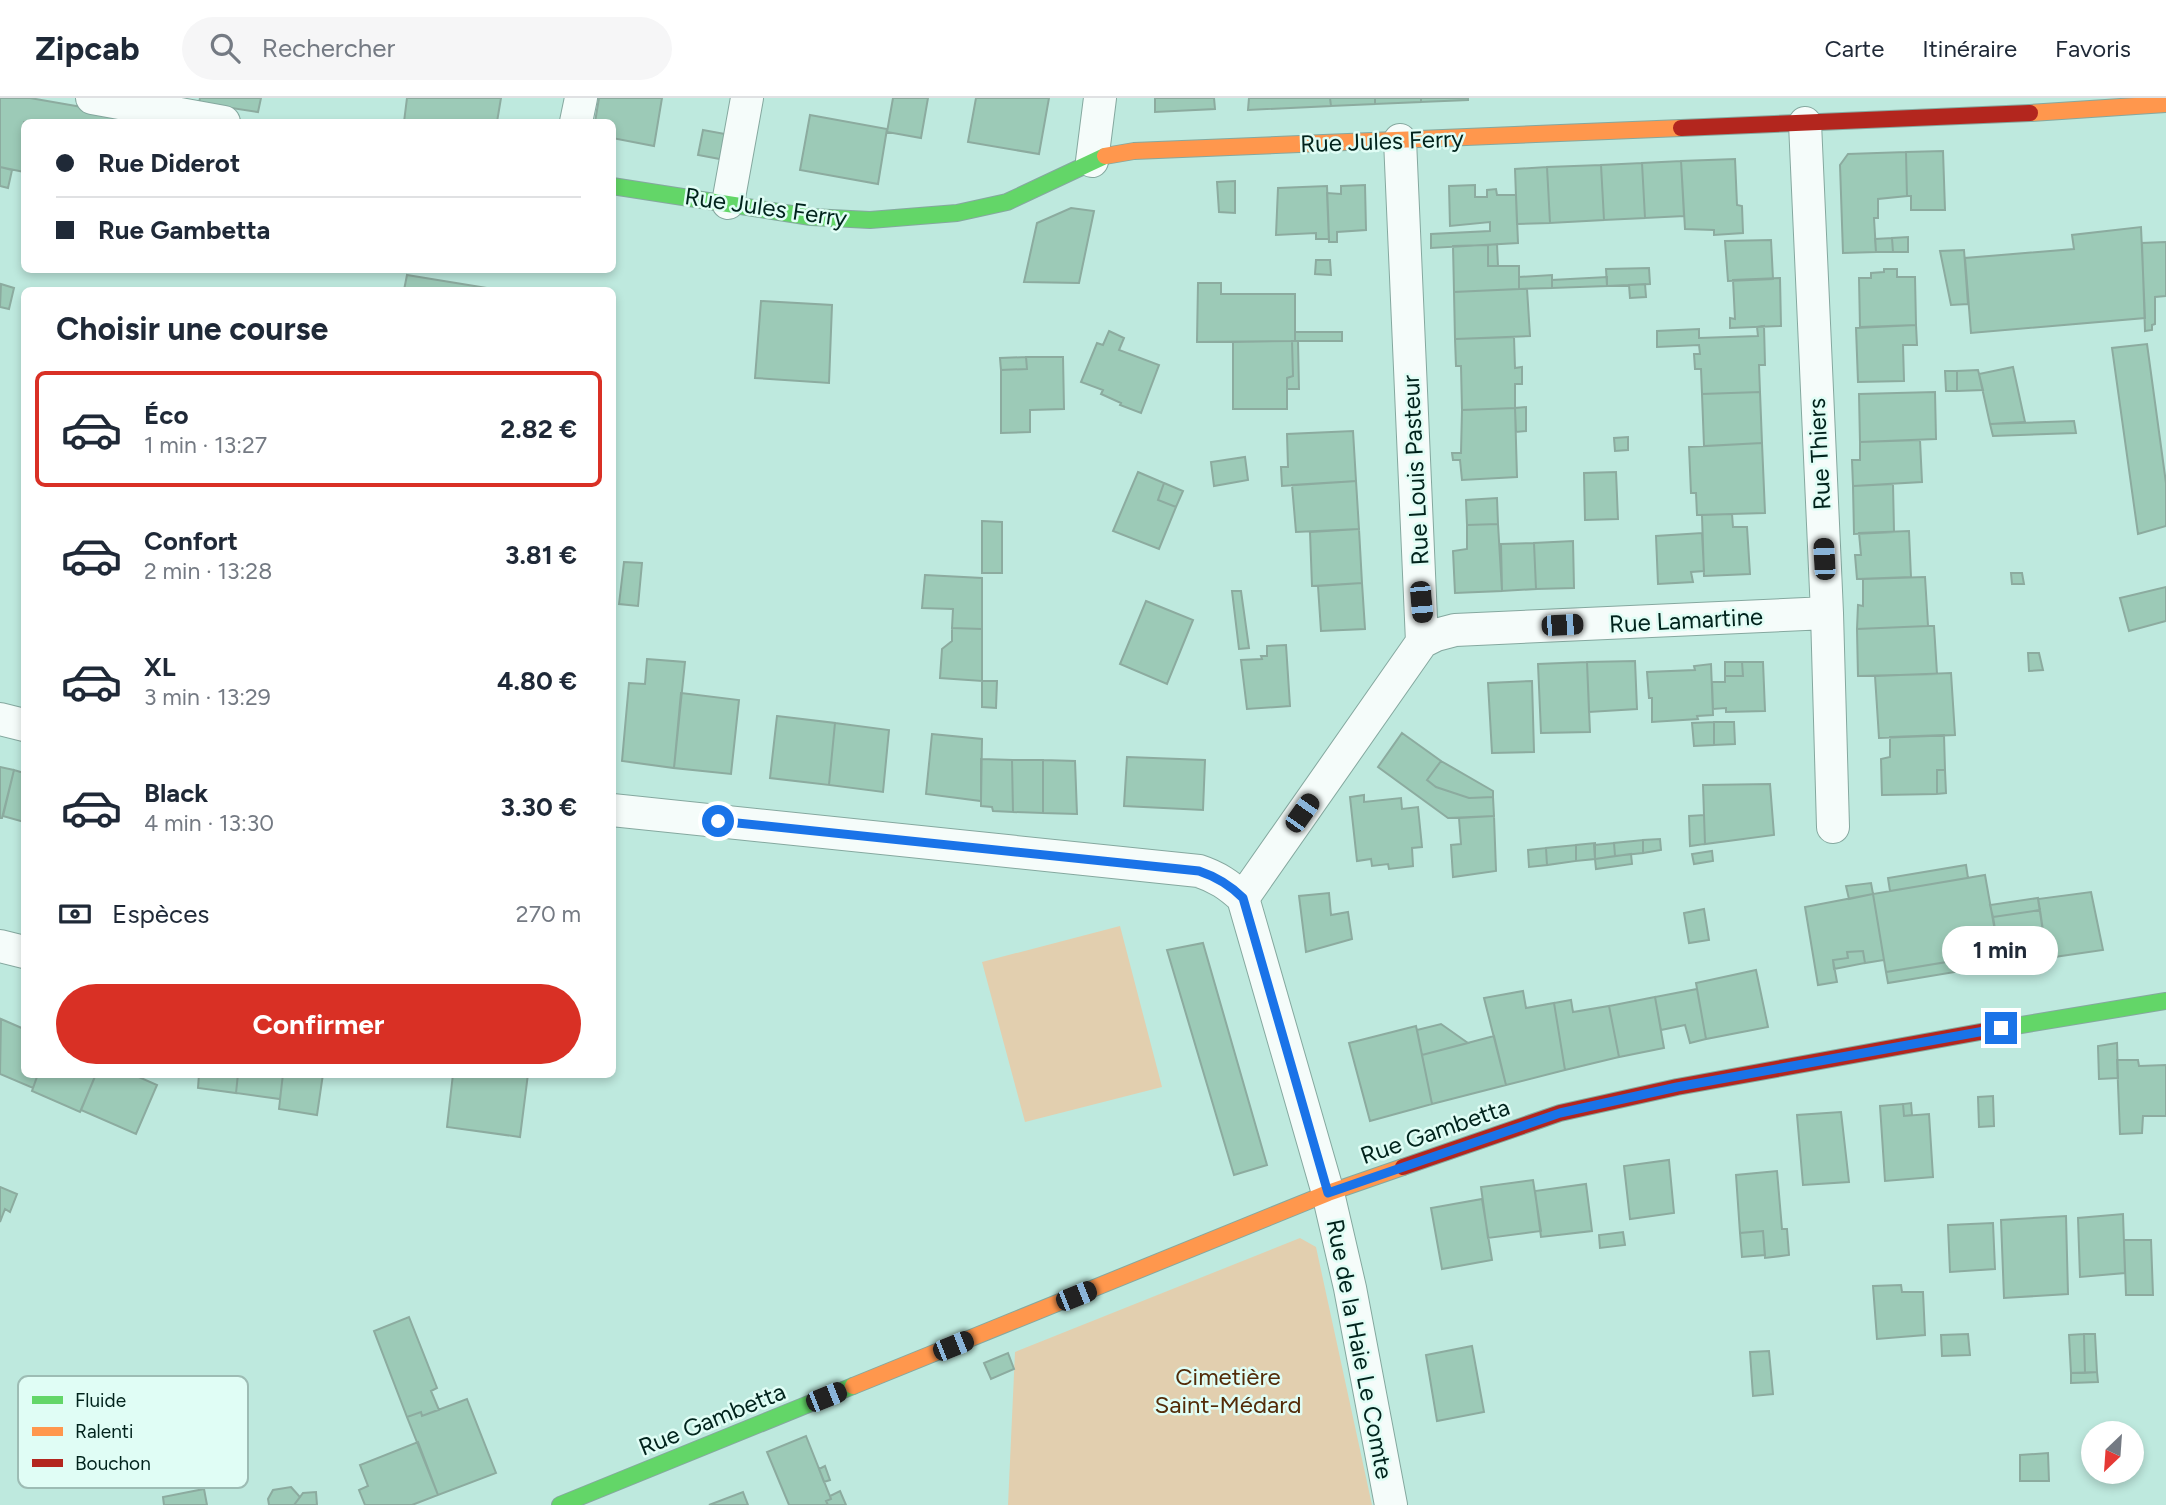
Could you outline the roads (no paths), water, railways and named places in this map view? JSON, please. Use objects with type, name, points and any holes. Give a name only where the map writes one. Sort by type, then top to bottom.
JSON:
[{"type":"street","points":[[92,98],[208,119]]},
{"type":"street","points":[[577,119],[581,98]]},
{"type":"street","points":[[728,203],[747,98]]},
{"type":"street","points":[[1092,161],[1100,98]]},
{"type":"street","name":"Rue Jules Ferry","points":[[616,187],[841,220],[957,213],[1007,202],[1111,153],[1805,123],[2025,106],[2166,104]]},
{"type":"street","name":"Rue Thiers","points":[[1805,123],[1833,827]]},
{"type":"street","name":"Rue Louis Pasteur","points":[[1400,140],[1422,642]]},
{"type":"street","name":"Rue Lamartine","points":[[1422,642],[1455,630],[1826,613]]},
{"type":"street","points":[[1243,898],[1422,642]]},
{"type":"street","points":[[0,719],[21,724]]},
{"type":"street","points":[[616,810],[1199,871],[1214,876],[1231,886],[1243,898],[1328,1193]]},
{"type":"street","points":[[0,946],[21,951]]},
{"type":"street","name":"Rue Gambetta","points":[[560,1505],[1328,1193],[1573,1110],[1798,1065],[2166,1001]]},
{"type":"street","name":"Rue de la Haie Le Comte","points":[[1328,1193],[1350,1288],[1391,1505]]},
{"type":"park label","name":"Cimetière Saint-Médard","points":[[1228,1390]]}]
